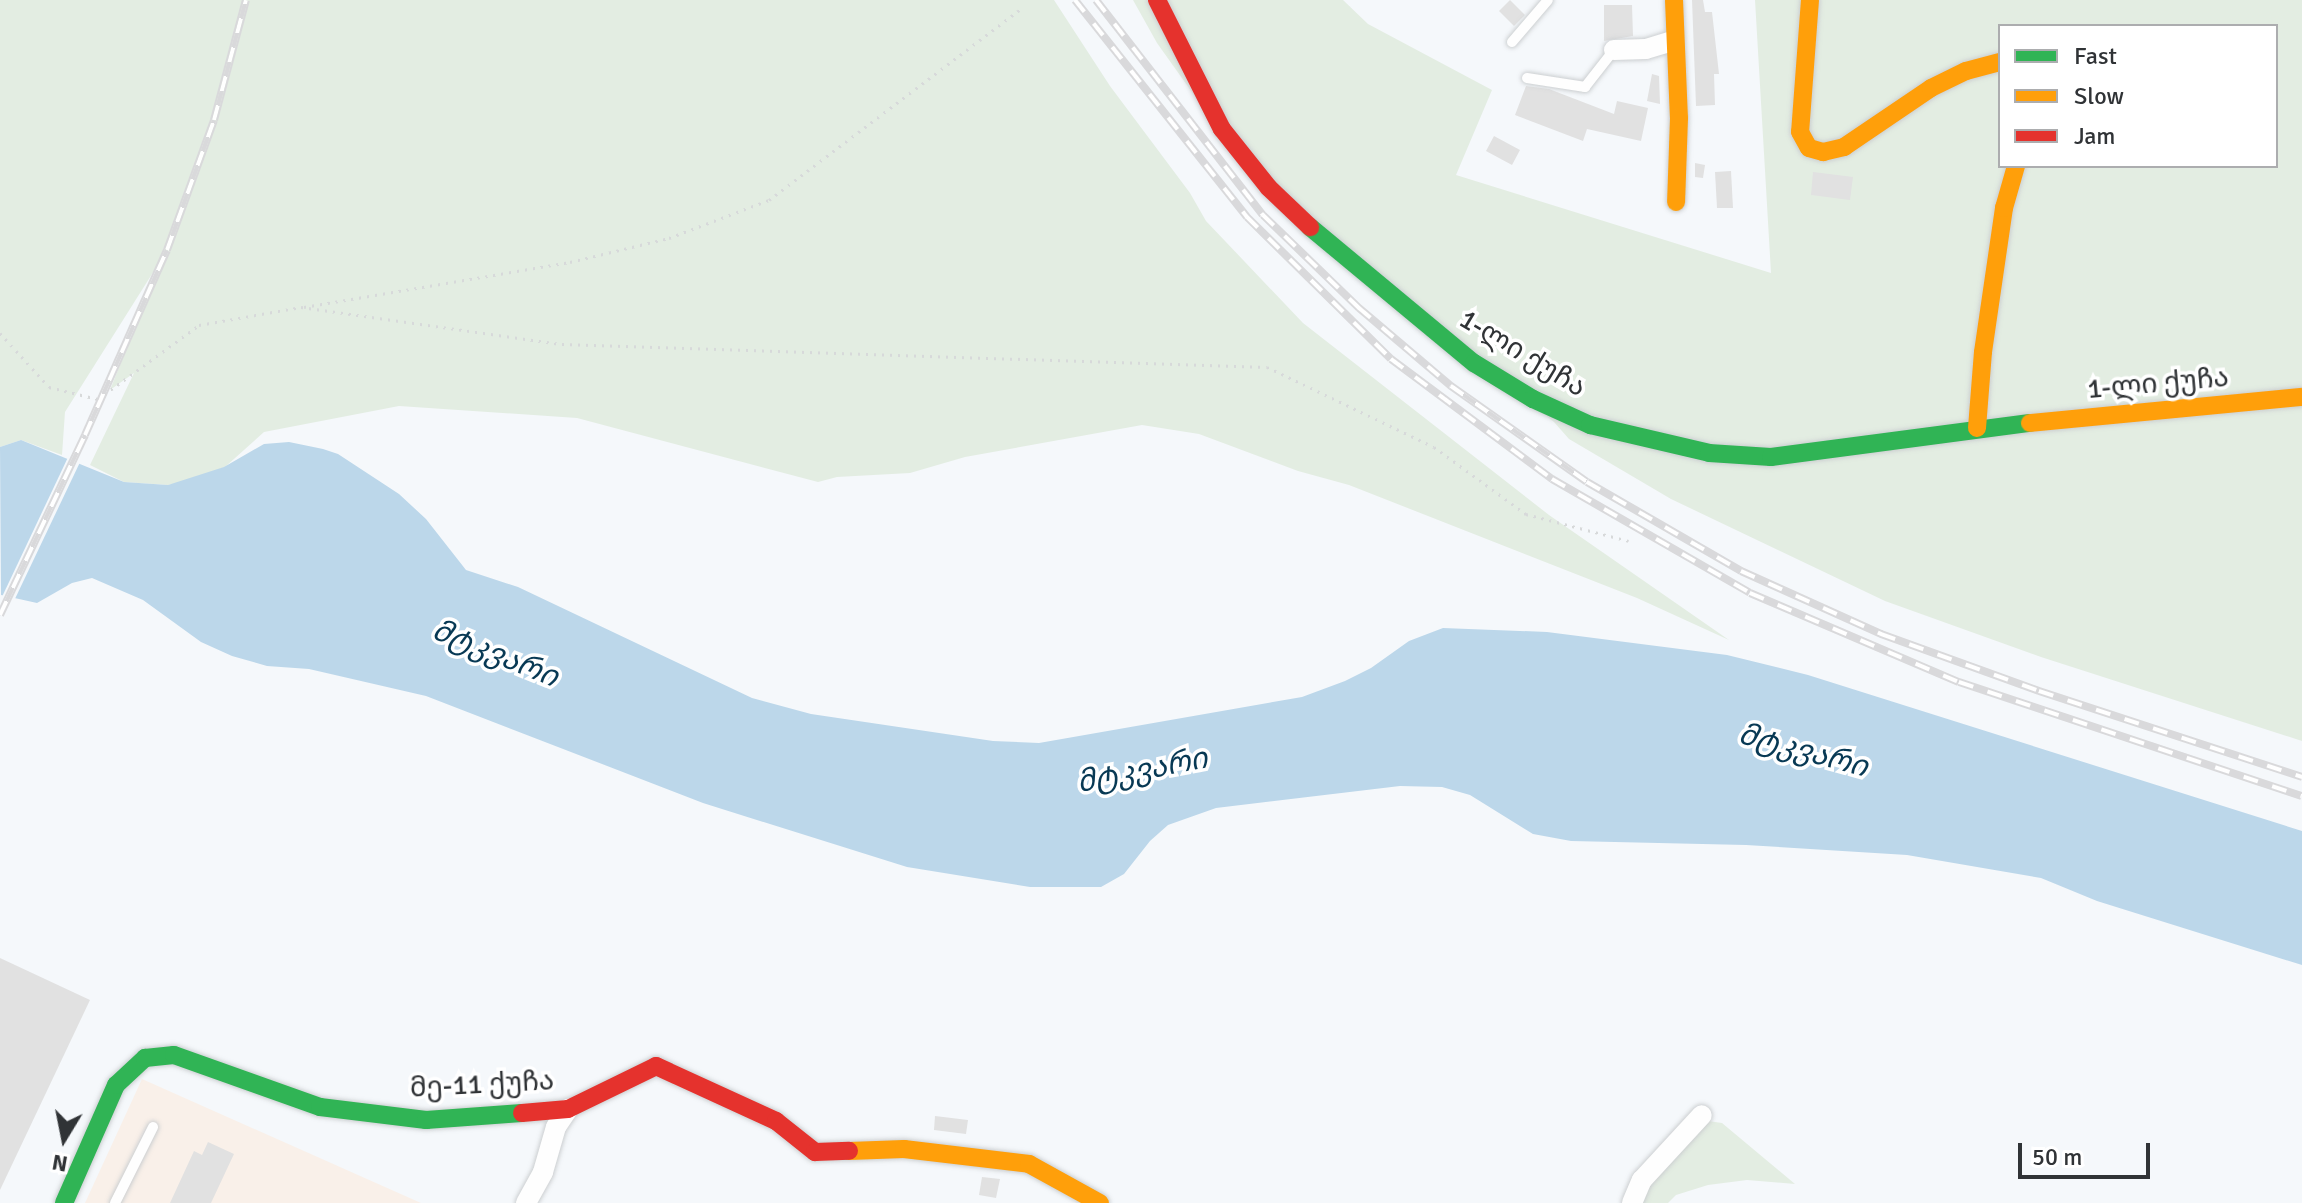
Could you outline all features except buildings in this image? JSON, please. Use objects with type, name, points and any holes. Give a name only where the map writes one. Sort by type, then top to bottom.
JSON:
[{"type":"street","name":"1-ლი ქუჩა","points":[[1157,0],[1222,129],[1269,188],[1402,307],[1474,363],[1533,399],[1590,425],[1709,453],[1771,457],[1977,428],[2302,397]]},
{"type":"street","points":[[1674,0],[1673,41],[1679,118],[1676,202]]},
{"type":"street","points":[[1810,0],[1800,132],[1809,148],[1823,152],[1844,147],[1931,88],[1966,71],[1998,63]]},
{"type":"street","points":[[1614,50],[1646,49],[1673,41]]},
{"type":"street","points":[[1977,428],[1983,352],[2001,223],[2015,168]]},
{"type":"street","name":"მე-11 ქუჩა","points":[[64,1203],[116,1085],[145,1058],[174,1055],[320,1107],[426,1120],[568,1109],[656,1066],[776,1121],[815,1152],[904,1149],[1029,1164],[1100,1203]]},
{"type":"street","points":[[526,1203],[543,1172],[556,1127],[568,1109]]},
{"type":"street","points":[[1632,1203],[1642,1180],[1702,1115]]},
{"type":"lane","points":[[1512,42],[1548,0]]},
{"type":"lane","points":[[1527,78],[1585,87],[1614,50]]},
{"type":"lane","points":[[115,1203],[153,1127]]},
{"type":"path","points":[[0,333],[49,387],[98,399],[199,325],[570,262],[669,238],[769,200],[1022,8]]},
{"type":"path","points":[[301,307],[562,344],[1267,367],[1434,447],[1526,514],[1629,541]]},
{"type":"shaded area","points":[[0,0],[1054,0],[1110,86],[1190,193],[1206,221],[1303,323],[1549,515],[1729,640],[1637,598],[1349,485],[1298,471],[1199,434],[1142,425],[965,457],[910,473],[837,477],[818,482],[577,418],[399,406],[264,432],[225,467],[187,481],[168,485],[124,482],[90,465],[134,373],[110,390],[164,255],[65,412],[62,455],[21,440],[0,447]]},
{"type":"shaded area","points":[[1133,0],[1343,0],[1368,24],[1492,90],[1456,175],[1771,273],[1755,0],[2302,0],[2302,741],[2041,657],[1885,601],[1671,499],[1569,439],[1554,422],[1263,192],[1157,43]]},
{"type":"shaded area","points":[[142,1079],[421,1203],[85,1203]]},
{"type":"shaded area","points":[[1708,1121],[1722,1123],[1795,1184],[1747,1180],[1708,1185],[1676,1195],[1668,1203],[1632,1203]]},
{"type":"water","name":"მტკვარი","points":[[21,440],[124,482],[168,485],[224,467],[264,444],[289,442],[323,449],[338,454],[399,494],[426,519],[466,570],[518,587],[752,698],[811,714],[993,741],[1039,743],[1302,697],[1345,681],[1371,668],[1409,641],[1443,628],[1547,632],[1727,655],[1808,675],[2302,831],[2302,965],[2097,901],[2041,878],[1907,855],[1746,845],[1571,841],[1533,834],[1470,795],[1442,787],[1400,786],[1216,808],[1168,825],[1150,841],[1124,874],[1101,887],[1030,887],[907,867],[703,803],[426,696],[309,669],[267,666],[232,656],[201,642],[143,600],[92,578],[72,583],[37,603],[1,595],[0,447]]},
{"type":"pier","points":[[70,453],[82,458],[13,603],[1,599]]},
{"type":"railway","points":[[0,615],[85,435],[167,250],[214,120],[246,0]]},
{"type":"railway","points":[[1075,0],[1247,217],[1391,359],[1552,479],[1750,593],[1959,682],[2302,796]]},
{"type":"railway","points":[[1096,0],[1263,215],[1359,308],[1451,386],[1587,482],[1741,571],[1881,634],[2039,691],[2302,777]]},
{"type":"traffic: fast","points":[[1310,227],[1474,363],[1533,399],[1590,425],[1709,453],[1771,457],[2030,423]]},
{"type":"traffic: fast","points":[[64,1203],[116,1085],[145,1058],[174,1055],[320,1107],[426,1120],[522,1113]]},
{"type":"traffic: slow","points":[[1674,0],[1679,118],[1676,202]]},
{"type":"traffic: slow","points":[[1810,0],[1800,132],[1809,148],[1823,152],[1844,147],[1931,88],[1966,71],[1998,63]]},
{"type":"traffic: slow","points":[[1977,428],[1983,352],[2004,208],[2015,168]]},
{"type":"traffic: slow","points":[[2030,423],[2302,397]]},
{"type":"traffic: slow","points":[[849,1151],[904,1149],[1029,1164],[1100,1203]]},
{"type":"traffic: jam","points":[[1157,0],[1222,129],[1269,188],[1310,227]]},
{"type":"traffic: jam","points":[[522,1113],[568,1109],[656,1066],[776,1121],[815,1152],[849,1151]]}]
